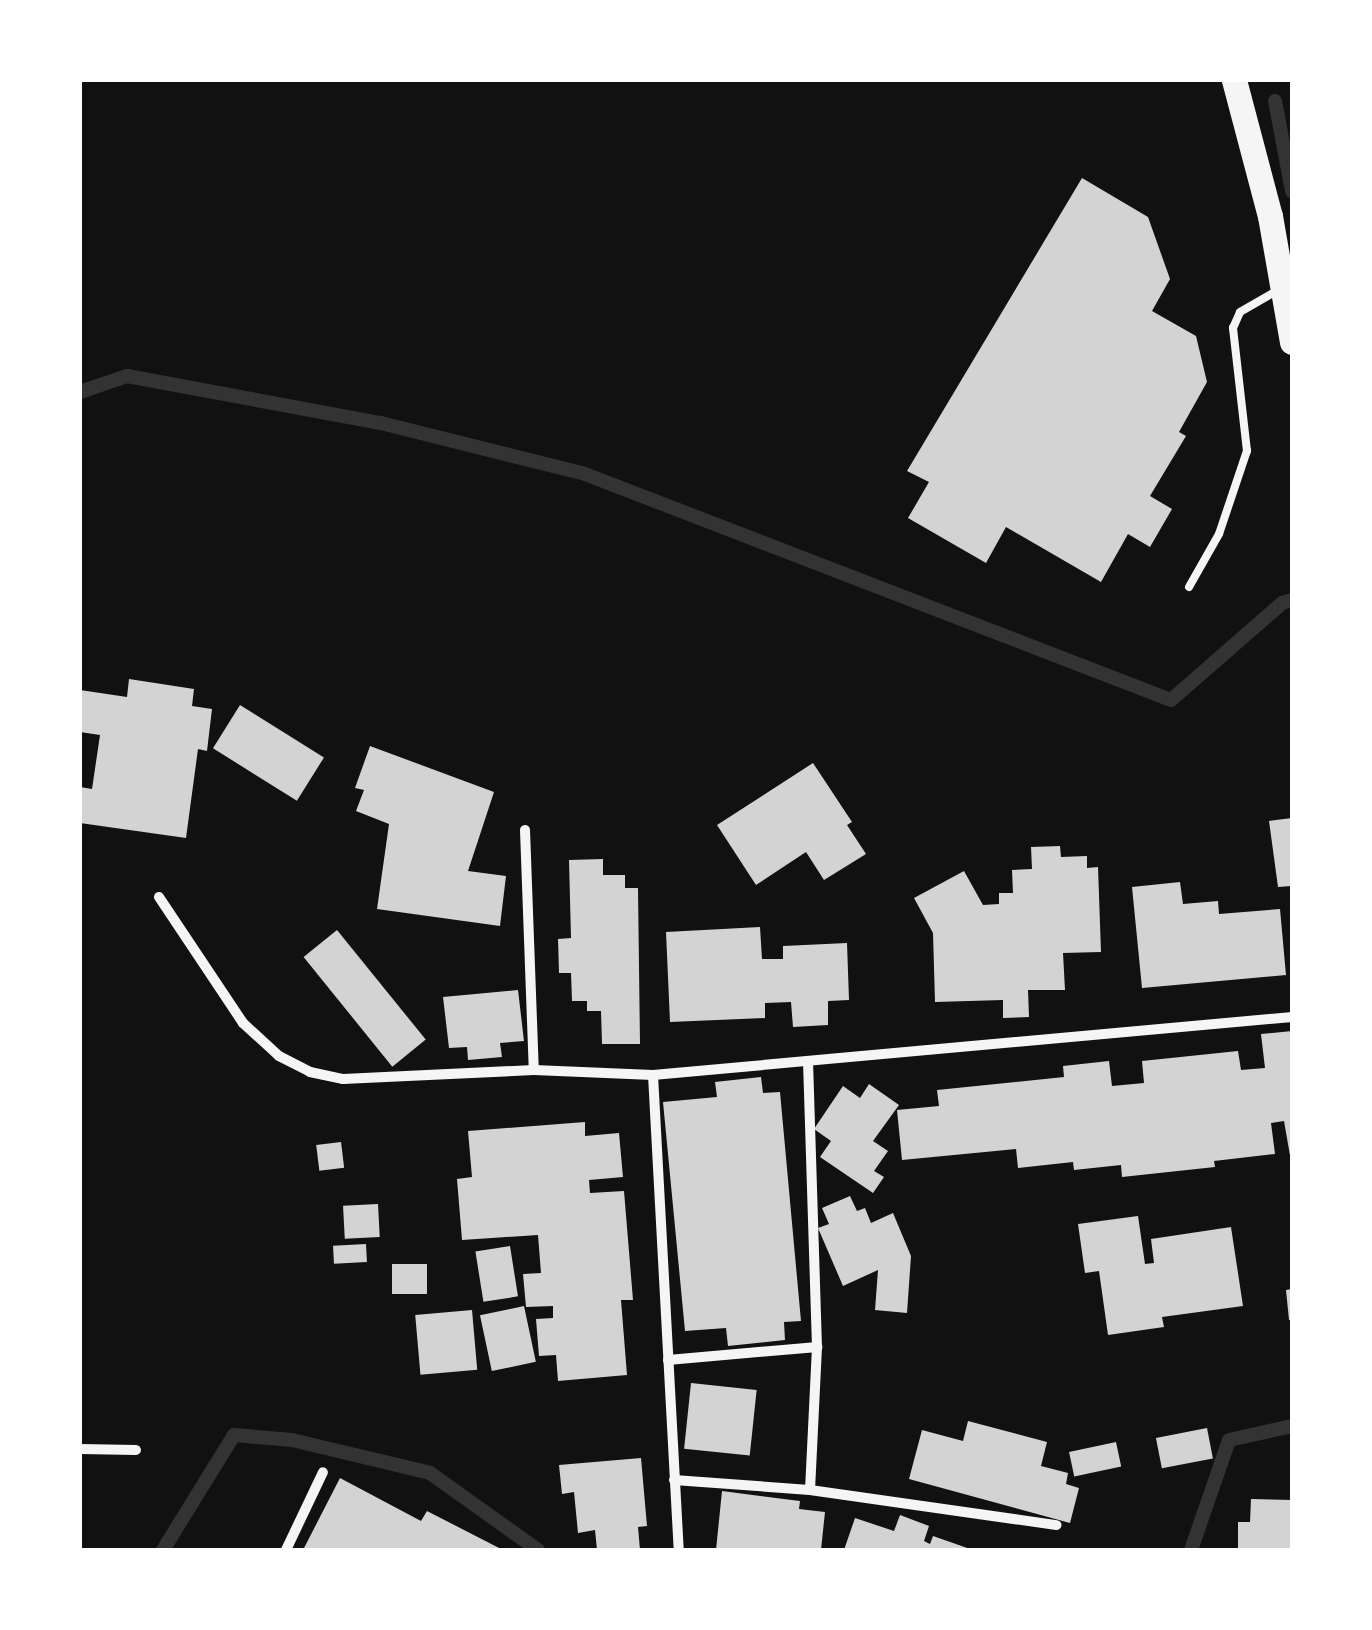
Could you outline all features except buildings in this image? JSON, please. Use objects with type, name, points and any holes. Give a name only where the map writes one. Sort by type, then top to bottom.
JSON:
[{"type":"main road","points":[[1234,80],[1288,283],[1292,342]]},
{"type":"street","points":[[525,830],[534,1070]]},
{"type":"street","points":[[159,897],[243,1023],[279,1056],[310,1072],[343,1079],[534,1070],[653,1075],[1292,1017]]},
{"type":"street","points":[[808,1061],[816,1347],[810,1490]]},
{"type":"street","points":[[653,1075],[679,1550]]},
{"type":"street","points":[[668,1360],[816,1347]]},
{"type":"street","points":[[80,1450],[136,1450]]},
{"type":"street","points":[[286,1550],[323,1472]]},
{"type":"street","points":[[674,1480],[810,1490],[1057,1525]]},
{"type":"lane","points":[[1189,587],[1219,534],[1247,450],[1233,328],[1240,312],[1288,283]]},
{"type":"waterway","points":[[1275,101],[1292,191]]},
{"type":"waterway","points":[[80,392],[127,376],[381,423],[585,474],[1171,700],[1282,603],[1292,600]]},
{"type":"waterway","points":[[1191,1550],[1229,1440],[1292,1426]]},
{"type":"waterway","points":[[163,1550],[234,1435],[292,1440],[430,1473],[538,1550]]}]
